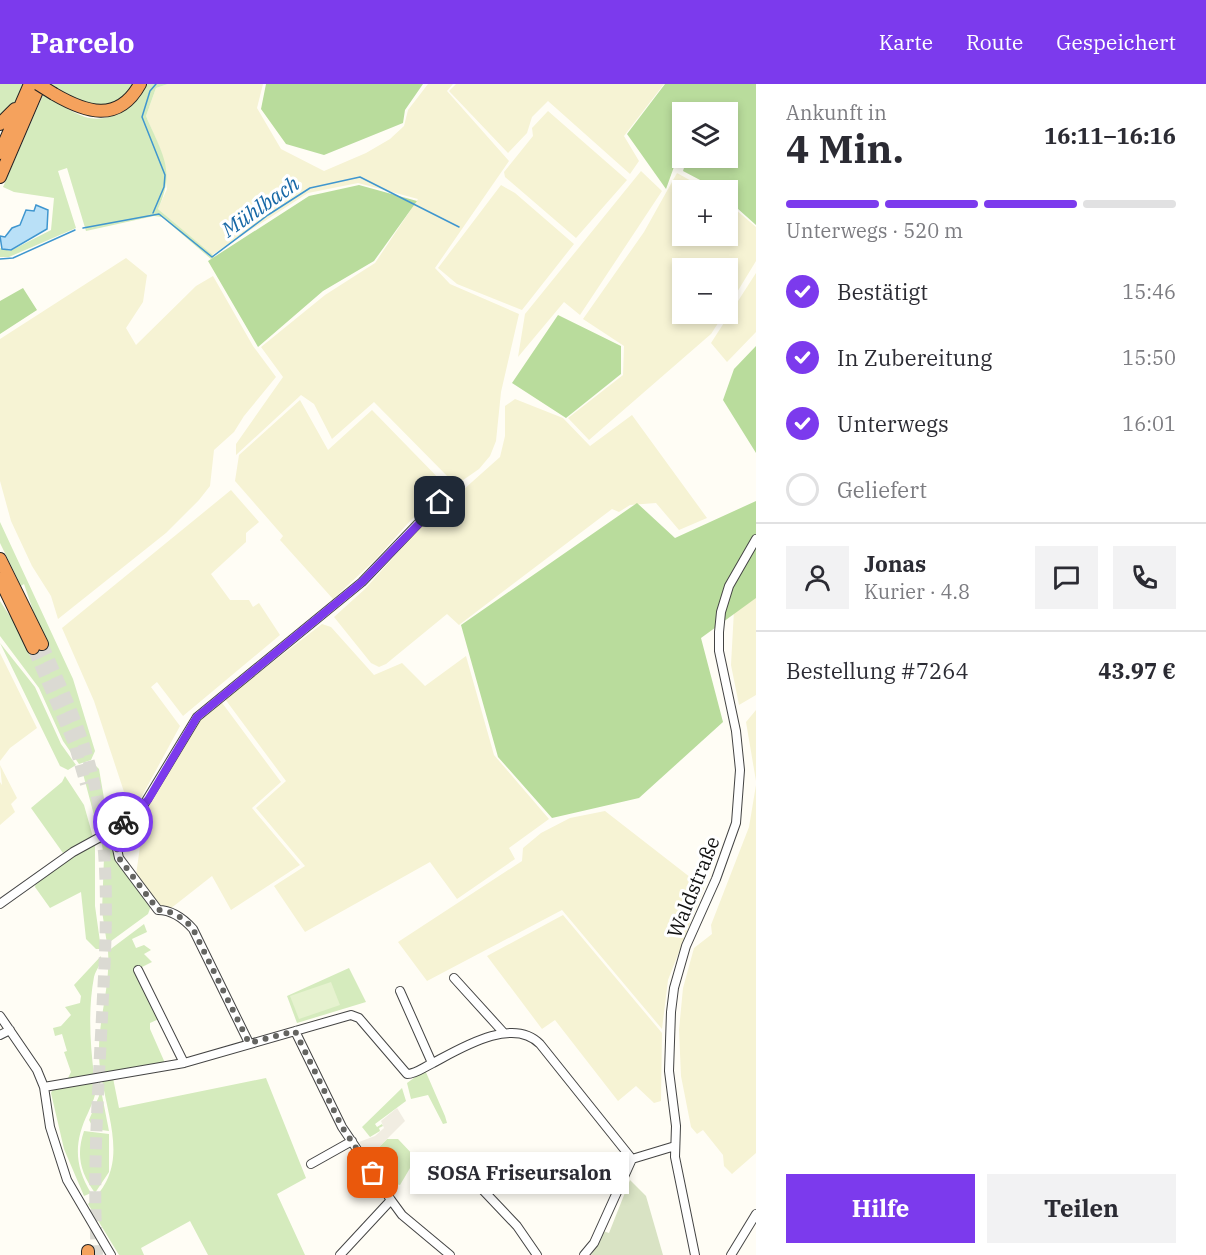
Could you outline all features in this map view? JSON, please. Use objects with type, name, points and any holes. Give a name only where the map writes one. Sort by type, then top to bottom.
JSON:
[{"type":"highway","points":[[0,153],[30,84]]},
{"type":"highway","points":[[0,177],[39,84],[84,110],[104,111],[124,103],[140,84]]},
{"type":"highway","points":[[0,124],[25,96]]},
{"type":"highway","points":[[0,559],[38,646],[0,579]]},
{"type":"street","points":[[0,904],[73,852],[113,830],[148,800],[197,717],[362,582],[451,492]]},
{"type":"street","name":"Waldstraße","points":[[695,1255],[677,1171],[676,1126],[671,1100],[668,1042],[674,988],[686,946],[725,856],[736,823],[740,795],[740,770],[736,731],[719,651],[721,612],[729,586],[756,540]]},
{"type":"street","points":[[113,830],[119,858],[158,910],[171,913],[186,921],[193,929],[249,1043]]},
{"type":"street","points":[[138,970],[184,1063]]},
{"type":"street","points":[[454,978],[503,1032]]},
{"type":"street","points":[[400,991],[432,1063]]},
{"type":"street","points":[[45,1088],[184,1063],[351,1014],[359,1018],[407,1074],[503,1032],[527,1034],[540,1044],[632,1159]]},
{"type":"street","points":[[0,1016],[30,1056],[45,1088],[50,1127],[67,1180],[111,1255]]},
{"type":"street","points":[[0,1035],[10,1030]]},
{"type":"street","points":[[295,1031],[352,1141],[391,1200],[402,1215],[450,1255]]},
{"type":"street","points":[[310,1164],[352,1141]]},
{"type":"street","points":[[584,1255],[594,1243],[632,1159],[675,1146]]},
{"type":"street","points":[[461,1167],[514,1223],[537,1255]]},
{"type":"street","points":[[340,1255],[391,1200]]},
{"type":"street","points":[[731,1255],[756,1214]]},
{"type":"shaded area","points":[[168,84],[263,84],[257,108],[281,149],[324,171],[366,153],[390,139],[404,126],[408,110],[428,84],[453,84],[447,91],[509,161],[435,268],[450,284],[519,314],[501,392],[496,441],[490,456],[479,469],[456,485],[374,402],[332,439],[314,404],[301,395],[236,455],[236,444],[283,377],[261,347],[325,295],[375,263],[418,199],[358,183],[308,193],[212,255],[158,209],[167,189],[161,151],[146,116],[156,88]]},
{"type":"shaded area","points":[[456,84],[664,84],[624,136],[639,161],[630,174],[548,101],[532,117],[527,133],[508,153],[449,91]]},
{"type":"shaded area","points":[[548,111],[627,180],[576,238],[505,177],[504,172],[533,136],[532,128]]},
{"type":"shaded area","points":[[641,171],[662,191],[580,315],[564,302],[518,357],[525,314]]},
{"type":"shaded area","points":[[677,173],[690,180],[673,180]]},
{"type":"shaded area","points":[[672,182],[672,246],[738,246],[738,212],[756,227],[756,261],[738,291],[738,258],[672,258],[672,324],[718,324],[711,334],[589,440],[568,418],[623,375],[624,346],[583,319],[644,232]]},
{"type":"shaded area","points":[[501,185],[515,193],[574,244],[522,310],[457,284],[438,268]]},
{"type":"shaded area","points":[[126,258],[147,275],[143,302],[126,328],[136,345],[196,286],[213,276],[253,346],[276,377],[234,432],[214,450],[210,486],[199,500],[166,533],[58,619],[51,596],[32,566],[11,521],[0,481],[0,339]]},
{"type":"shaded area","points":[[756,273],[756,332],[727,362],[711,343],[723,324],[738,324],[738,301]]},
{"type":"shaded area","points":[[515,399],[563,418],[590,446],[632,415],[707,518],[679,530],[656,503],[630,505],[619,512],[612,509],[459,625],[447,614],[386,664],[379,667],[371,663],[334,617],[365,589],[417,531],[500,457],[505,436],[505,406]]},
{"type":"shaded area","points":[[300,400],[328,450],[372,410],[448,488],[411,520],[375,560],[333,599],[280,540],[283,536],[235,481],[239,455]]},
{"type":"shaded area","points":[[231,490],[259,522],[246,533],[246,542],[211,574],[230,600],[249,600],[253,607],[259,603],[280,635],[183,716],[157,682],[151,687],[180,726],[142,796],[129,807],[94,701],[62,628]]},
{"type":"shaded area","points":[[756,596],[756,695],[739,705],[731,665],[734,610]]},
{"type":"shaded area","points":[[322,624],[331,627],[374,675],[402,663],[425,686],[466,656],[494,755],[549,819],[509,848],[515,859],[457,899],[430,862],[305,932],[274,886],[305,866],[256,808],[286,781],[225,699]]},
{"type":"shaded area","points":[[0,653],[37,728],[10,748],[0,761]]},
{"type":"shaded area","points":[[220,700],[281,782],[252,808],[300,865],[231,910],[212,876],[170,909],[156,903],[136,875],[145,811],[198,719]]},
{"type":"shaded area","points":[[756,710],[756,781],[746,722]]},
{"type":"shaded area","points":[[0,765],[17,798],[11,804],[15,812],[0,825],[0,782],[2,785]]},
{"type":"shaded area","points":[[756,785],[756,1153],[732,1174],[724,1166],[723,1155],[703,1130],[697,1134],[691,1127],[681,1076],[679,1030],[683,988],[694,948],[712,934],[711,925],[749,827]]},
{"type":"shaded area","points":[[605,811],[704,888],[668,980],[662,1029],[562,910],[427,981],[398,942],[522,861],[523,848],[541,833],[570,818]]},
{"type":"shaded area","points":[[563,915],[662,1033],[661,1101],[654,1103],[636,1086],[618,1101],[555,1020],[542,1029],[487,956]]},
{"type":"shaded area","points":[[397,1108],[405,1121],[369,1157],[359,1142],[375,1136],[384,1128],[381,1121]]},
{"type":"green space","points":[[0,84],[24,84],[15,102],[0,121]]},
{"type":"green space","points":[[49,84],[133,84],[126,97],[117,104],[106,106],[82,102]]},
{"type":"green space","points":[[145,84],[168,84],[156,88],[146,116],[165,162],[166,183],[158,209],[215,257],[211,259],[162,217],[154,216],[86,231],[67,168],[58,171],[76,228],[9,257],[0,257],[0,248],[10,251],[51,230],[54,198],[14,192],[3,187],[44,93],[79,115],[94,119],[112,116],[129,107],[141,93]]},
{"type":"green space","points":[[266,84],[423,84],[405,110],[403,123],[324,155],[286,144],[261,109]]},
{"type":"green space","points":[[665,84],[756,84],[756,225],[738,209],[738,180],[700,180],[683,171],[684,168],[738,168],[738,102],[672,102],[674,168],[666,189],[627,134]]},
{"type":"green space","points":[[359,185],[417,201],[374,261],[323,291],[258,347],[208,261],[309,196]]},
{"type":"green space","points":[[23,288],[37,310],[0,334],[0,301]]},
{"type":"green space","points":[[558,315],[621,346],[621,374],[566,418],[512,383]]},
{"type":"green space","points":[[756,346],[756,453],[723,400],[734,369]]},
{"type":"green space","points":[[756,501],[756,598],[701,638],[723,722],[639,798],[552,818],[498,757],[461,625],[637,503],[675,538]]},
{"type":"green space","points":[[0,522],[73,679],[95,751],[91,760],[79,764],[63,741],[39,688],[0,636],[0,601],[19,630],[36,619],[24,584],[21,586],[0,543]]},
{"type":"green space","points":[[0,643],[35,687],[61,744],[76,765],[68,770],[60,766]]},
{"type":"green space","points":[[89,765],[95,765],[99,769],[109,828],[99,834],[82,770]]},
{"type":"green space","points":[[65,776],[84,805],[93,837],[63,853],[31,808],[62,782]]},
{"type":"green space","points":[[107,837],[112,840],[151,906],[148,914],[107,944],[102,911],[104,857],[101,839]]},
{"type":"green space","points":[[95,843],[95,906],[101,949],[96,949],[86,939],[81,892],[50,908],[35,887],[36,882],[62,862]]},
{"type":"green space","points":[[144,924],[147,932],[132,939],[136,948],[144,945],[151,950],[144,954],[152,962],[140,968],[161,1018],[150,1023],[150,1029],[165,1063],[101,1074],[99,1043],[107,982],[108,951]]},
{"type":"green space","points":[[101,956],[101,962],[94,977],[90,1014],[94,1075],[54,1082],[68,1078],[71,1072],[64,1052],[67,1051],[62,1034],[55,1036],[53,1028],[61,1026],[71,1015],[65,1007],[80,1003],[81,996],[74,985]]},
{"type":"green space","points":[[349,968],[366,1002],[297,1023],[287,996]]},
{"type":"green space","points":[[331,982],[340,1005],[299,1019],[290,996]]},
{"type":"green space","points":[[425,1070],[447,1123],[443,1124],[428,1095],[411,1099],[407,1083]]},
{"type":"green space","points":[[113,1078],[119,1108],[266,1078],[306,1178],[277,1194],[305,1255],[208,1255],[190,1221],[141,1248],[144,1255],[119,1255],[88,1204],[101,1191],[113,1162],[112,1130],[102,1080]]},
{"type":"green space","points":[[99,1080],[109,1131],[94,1129],[89,1120],[99,1096]]},
{"type":"green space","points":[[96,1081],[94,1097],[78,1144],[81,1173],[91,1193],[84,1196],[64,1149],[51,1093],[53,1089]]},
{"type":"green space","points":[[402,1088],[406,1101],[375,1124],[377,1127],[382,1124],[383,1126],[379,1128],[380,1131],[370,1137],[362,1127]]},
{"type":"green space","points":[[84,1131],[109,1134],[109,1172],[95,1193],[86,1178],[81,1163],[80,1148]]},
{"type":"green space","points":[[387,1139],[398,1139],[416,1158],[400,1185],[396,1184],[375,1151]]},
{"type":"green space","points":[[363,1171],[374,1183],[370,1192],[369,1187],[365,1191],[355,1181]]},
{"type":"green space","points":[[630,1180],[646,1196],[663,1255],[591,1255],[603,1231],[609,1233]]},
{"type":"water","points":[[36,205],[48,210],[47,229],[11,250],[2,249],[0,236],[5,237],[12,228],[20,225],[26,210],[34,211]]},
{"type":"waterway","points":[[153,213],[164,187],[165,175],[142,117],[150,91],[156,84]]},
{"type":"waterway","name":"Mühlbach","points":[[83,228],[159,214],[212,257],[268,215],[310,188],[360,177],[459,227]]},
{"type":"waterway","name":"Mühlbach","points":[[0,259],[13,258],[75,230]]},
{"type":"tunnel","points":[[42,644],[68,704],[90,766],[104,852],[105,939],[96,1158],[97,1255]]},
{"type":"tunnel","points":[[33,648],[74,743],[86,784]]},
{"type":"way so far","points":[[123,822],[113,830],[119,858],[124,867],[158,910],[171,913],[186,921],[193,929],[249,1043],[295,1031],[342,1127],[373,1173]]},
{"type":"place","name":"SOSA Friseursalon","points":[[373,1173]]},
{"type":"route","points":[[123,822],[148,800],[197,717],[362,582],[440,502]]}]
